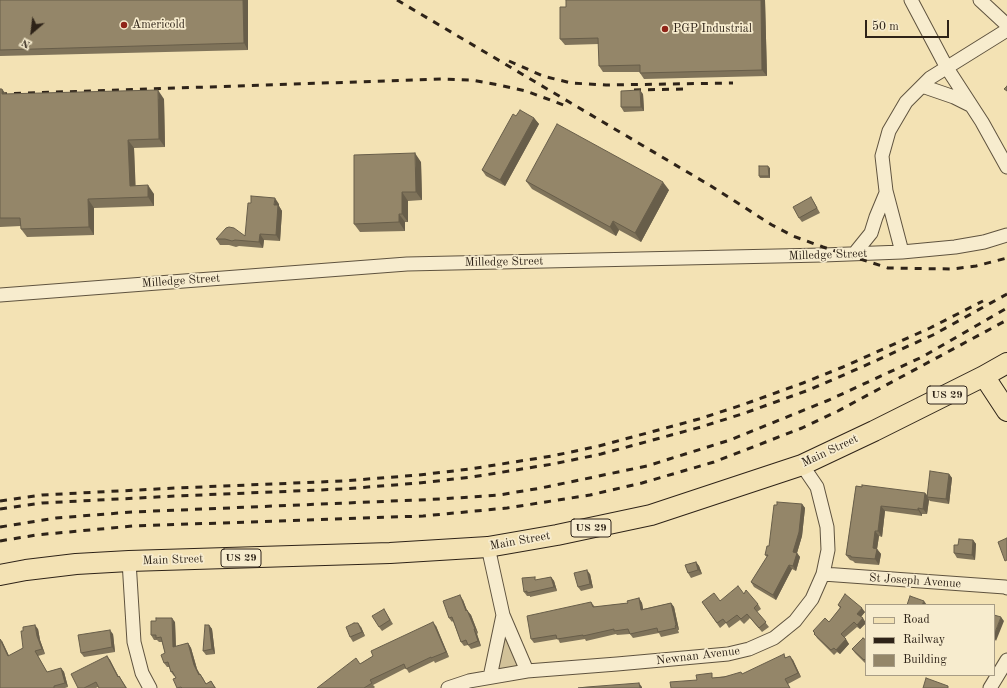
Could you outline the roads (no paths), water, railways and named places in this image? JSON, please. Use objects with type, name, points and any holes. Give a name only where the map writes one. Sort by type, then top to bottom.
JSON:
[{"type":"main road","name":"Main Street","points":[[0,575],[26,570],[76,564],[383,553],[488,547],[557,535],[651,515],[802,464],[984,376],[1007,363]]},
{"type":"main road","points":[[984,376],[1007,411]]},
{"type":"street","points":[[911,0],[947,68],[982,122],[1007,167]]},
{"type":"street","points":[[980,0],[1007,25]]},
{"type":"street","points":[[902,252],[886,193],[882,156],[889,131],[906,102],[930,78],[1007,30]]},
{"type":"street","points":[[922,86],[954,97],[971,106]]},
{"type":"street","points":[[854,254],[871,233],[886,193]]},
{"type":"street","name":"Milledge Street","points":[[0,295],[407,264],[815,256],[902,252],[955,247],[984,242],[1007,235]]},
{"type":"street","name":"Newnan Avenue","points":[[448,688],[469,681],[527,670],[632,663],[728,654],[749,649],[774,638],[795,621],[812,600],[823,574],[828,550],[827,527],[817,487],[802,464]]},
{"type":"street","points":[[488,547],[503,615],[527,670]]},
{"type":"street","points":[[129,561],[134,642],[142,672],[150,688]]},
{"type":"street","name":"St Joseph Avenue","points":[[823,574],[1007,588]]},
{"type":"street","points":[[490,677],[503,615]]},
{"type":"street","points":[[990,688],[1007,660]]},
{"type":"railway","points":[[397,0],[711,186],[772,225],[793,236],[888,268],[952,269],[976,266],[1007,258]]},
{"type":"railway","points":[[509,61],[543,76],[571,83],[606,85],[733,83]]},
{"type":"railway","points":[[0,94],[443,79],[471,80],[499,85],[526,91],[569,107]]},
{"type":"railway","points":[[634,90],[686,89]]},
{"type":"railway","points":[[0,509],[42,503],[343,489],[419,483],[472,477],[553,464],[601,454],[701,427],[806,391],[933,335],[1007,294]]},
{"type":"railway","points":[[0,501],[42,495],[343,481],[419,475],[470,469],[552,456],[599,446],[699,419],[742,405],[843,367],[930,328],[983,301]]},
{"type":"railway","points":[[0,527],[56,518],[132,512],[441,499],[499,495],[541,488],[647,466],[730,440],[829,400],[922,357],[1007,308]]},
{"type":"railway","points":[[0,541],[36,535],[133,526],[423,516],[507,508],[590,495],[642,483],[714,462],[802,428],[838,411],[1007,320]]},
{"type":"place","name":"Americold","points":[[124,25]]},
{"type":"place","name":"PGP Industrial","points":[[665,29]]}]
